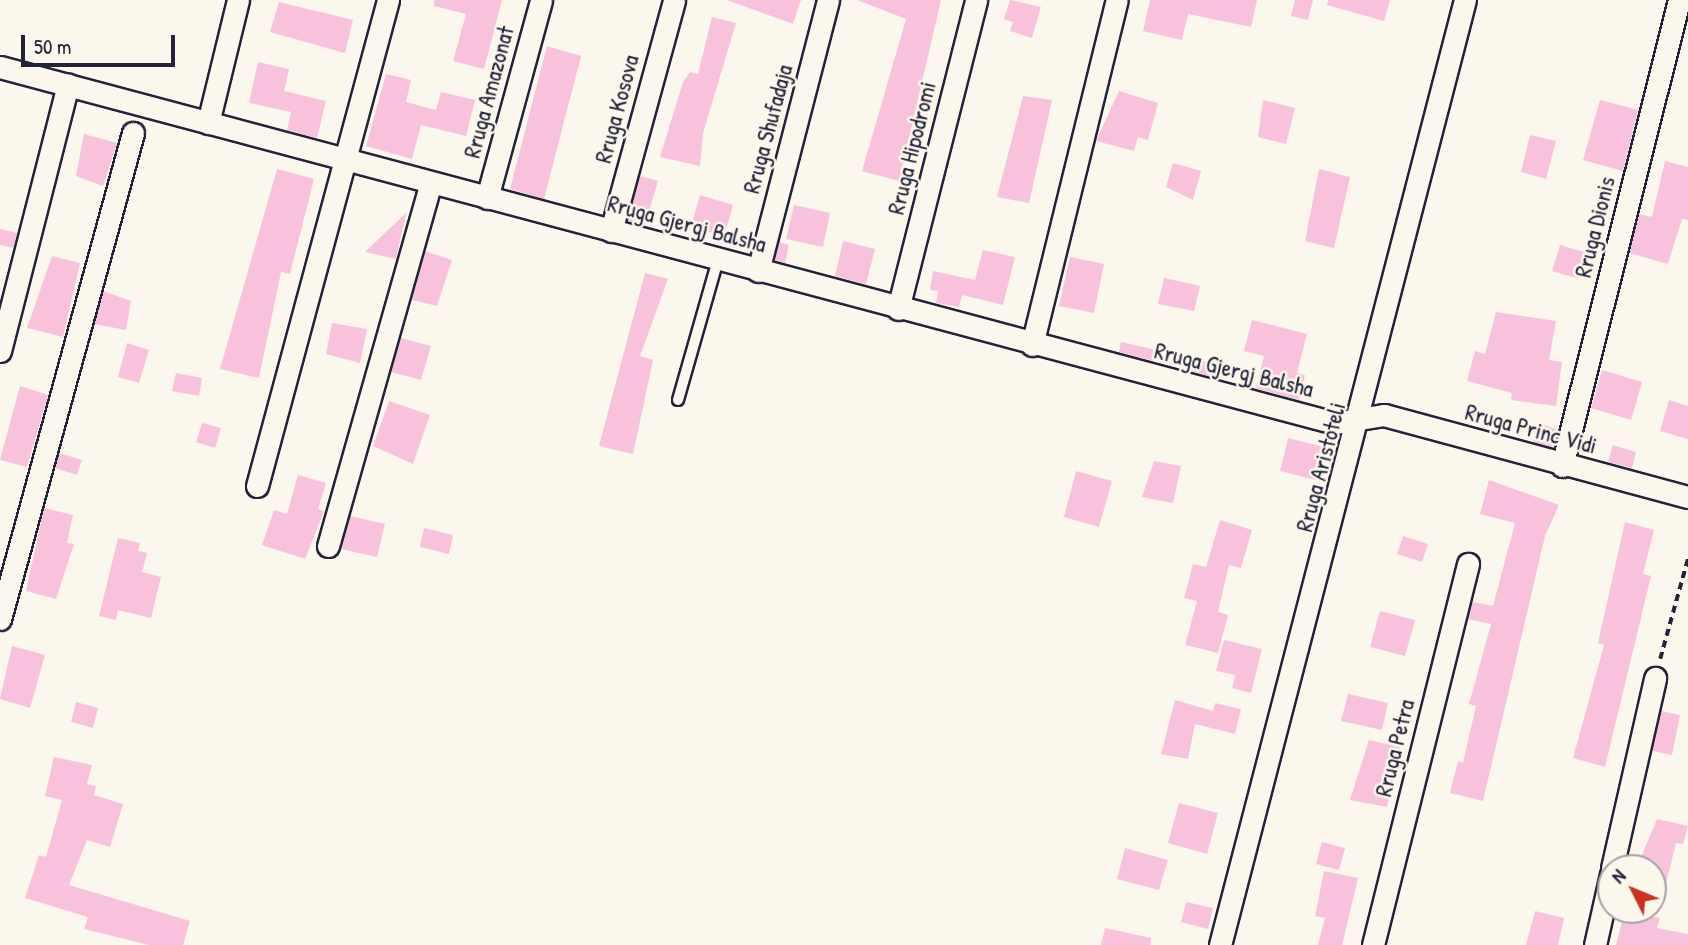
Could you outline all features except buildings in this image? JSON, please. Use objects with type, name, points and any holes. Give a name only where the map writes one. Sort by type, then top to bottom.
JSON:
[{"type":"street","points":[[208,123],[238,0]]},
{"type":"street","points":[[257,486],[348,160],[388,0]]},
{"type":"street","name":"Rruga Amazonat","points":[[487,198],[541,0]]},
{"type":"street","name":"Rruga Kosova","points":[[611,231],[674,0]]},
{"type":"street","name":"Rruga Shufadaja","points":[[758,271],[828,0]]},
{"type":"street","name":"Rruga Hipodromi","points":[[898,309],[976,0]]},
{"type":"street","points":[[1032,345],[1117,0]]},
{"type":"street","name":"Rruga Aristoteli","points":[[1220,945],[1361,419],[1465,0]]},
{"type":"street","name":"Rruga Dionis","points":[[1562,466],[1679,0]]},
{"type":"street","name":"Rruga Gjergj Balsha","points":[[0,67],[1032,345],[1335,423],[1361,419]]},
{"type":"street","points":[[0,351],[68,85]]},
{"type":"street","points":[[0,619],[133,133]]},
{"type":"street","points":[[328,546],[431,183]]},
{"type":"street","name":"Rruga Princ Vidi","points":[[1361,419],[1384,415],[1562,466],[1688,497]]},
{"type":"street","name":"Rruga Petra","points":[[1373,945],[1468,564]]},
{"type":"street","points":[[1615,854],[1655,678]]},
{"type":"street","points":[[1595,945],[1600,924]]},
{"type":"lane","points":[[678,400],[718,260]]},
{"type":"path","points":[[1655,678],[1688,558]]}]
